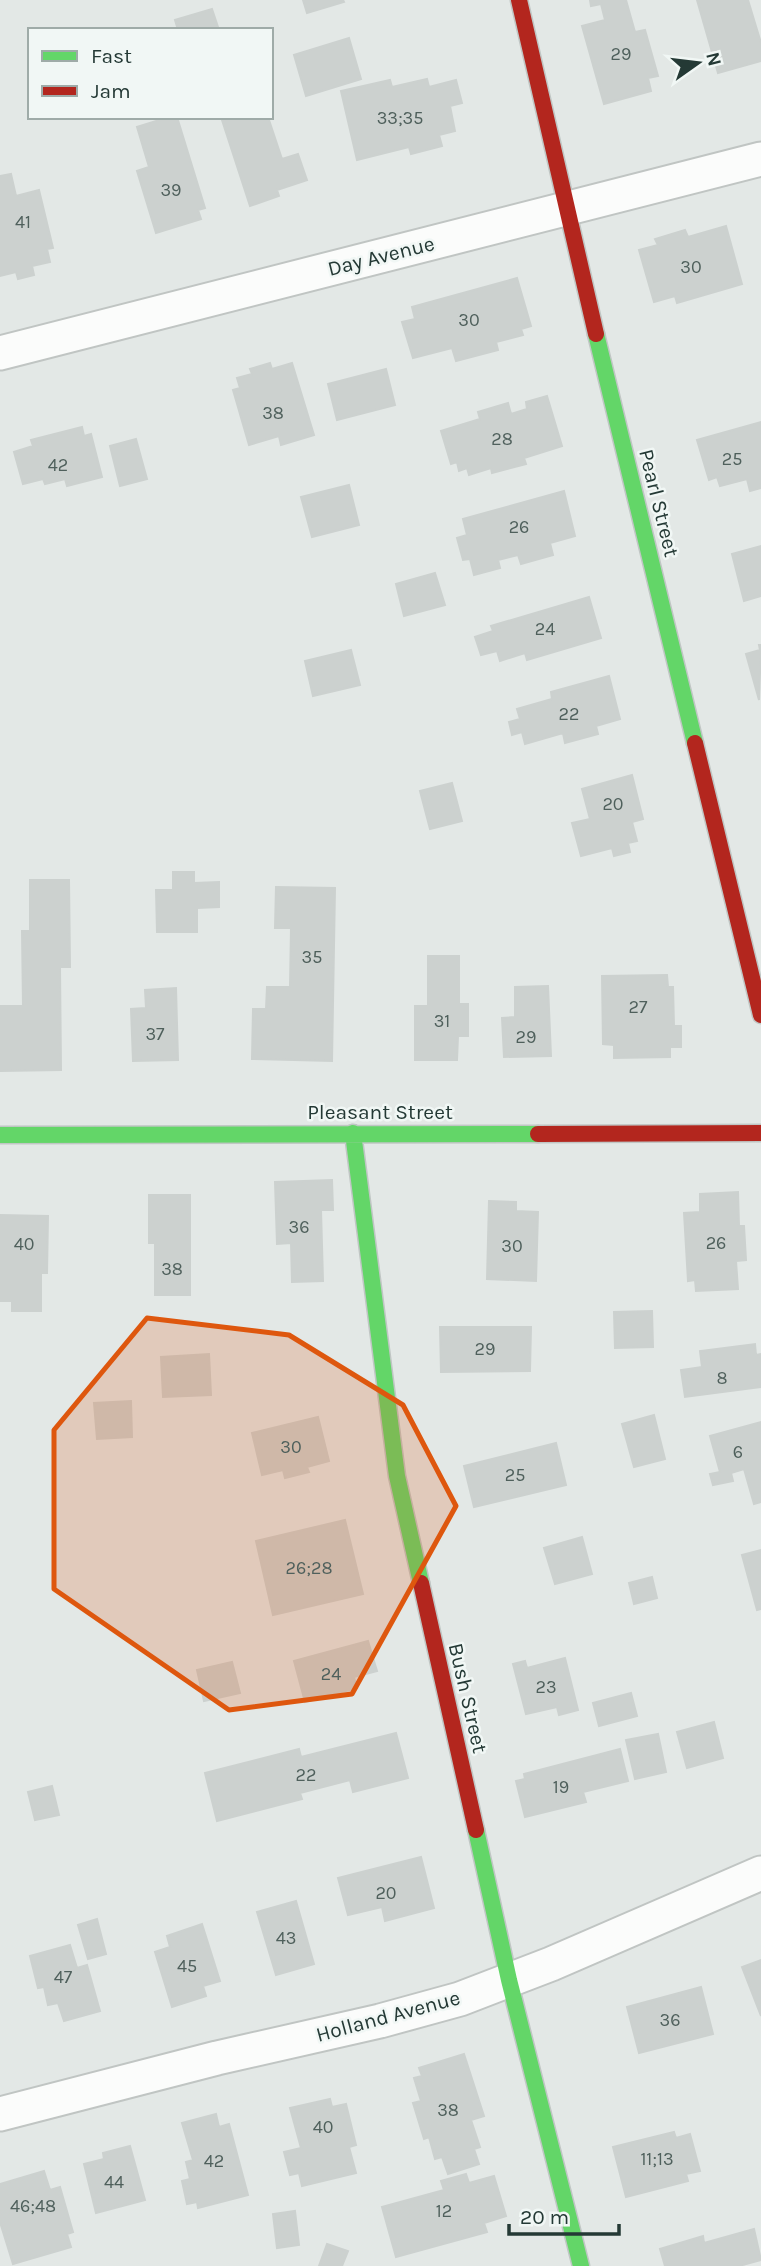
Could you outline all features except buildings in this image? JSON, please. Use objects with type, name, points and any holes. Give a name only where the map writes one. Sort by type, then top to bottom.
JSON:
[{"type":"street","name":"Pearl Street","points":[[519,0],[566,209],[761,1015]]},
{"type":"street","name":"Day Avenue","points":[[0,353],[761,159]]},
{"type":"street","name":"Bush Street","points":[[353,1133],[397,1476],[509,1980],[581,2266]]},
{"type":"street","name":"Pleasant Street","points":[[0,1135],[761,1133]]},
{"type":"street","name":"Holland Avenue","points":[[0,2114],[460,1999],[612,1938],[761,1873]]},
{"type":"highlighted area","points":[[147,1318],[289,1335],[403,1405],[456,1506],[352,1694],[229,1710],[54,1589],[54,1430]]},
{"type":"traffic: fast","points":[[596,334],[695,743]]},
{"type":"traffic: fast","points":[[353,1133],[397,1476],[421,1583]]},
{"type":"traffic: fast","points":[[0,1135],[538,1134]]},
{"type":"traffic: fast","points":[[476,1830],[509,1980],[581,2266]]},
{"type":"traffic: jam","points":[[519,0],[596,334]]},
{"type":"traffic: jam","points":[[695,743],[761,1015]]},
{"type":"traffic: jam","points":[[538,1134],[761,1133]]},
{"type":"traffic: jam","points":[[421,1583],[476,1830]]}]
